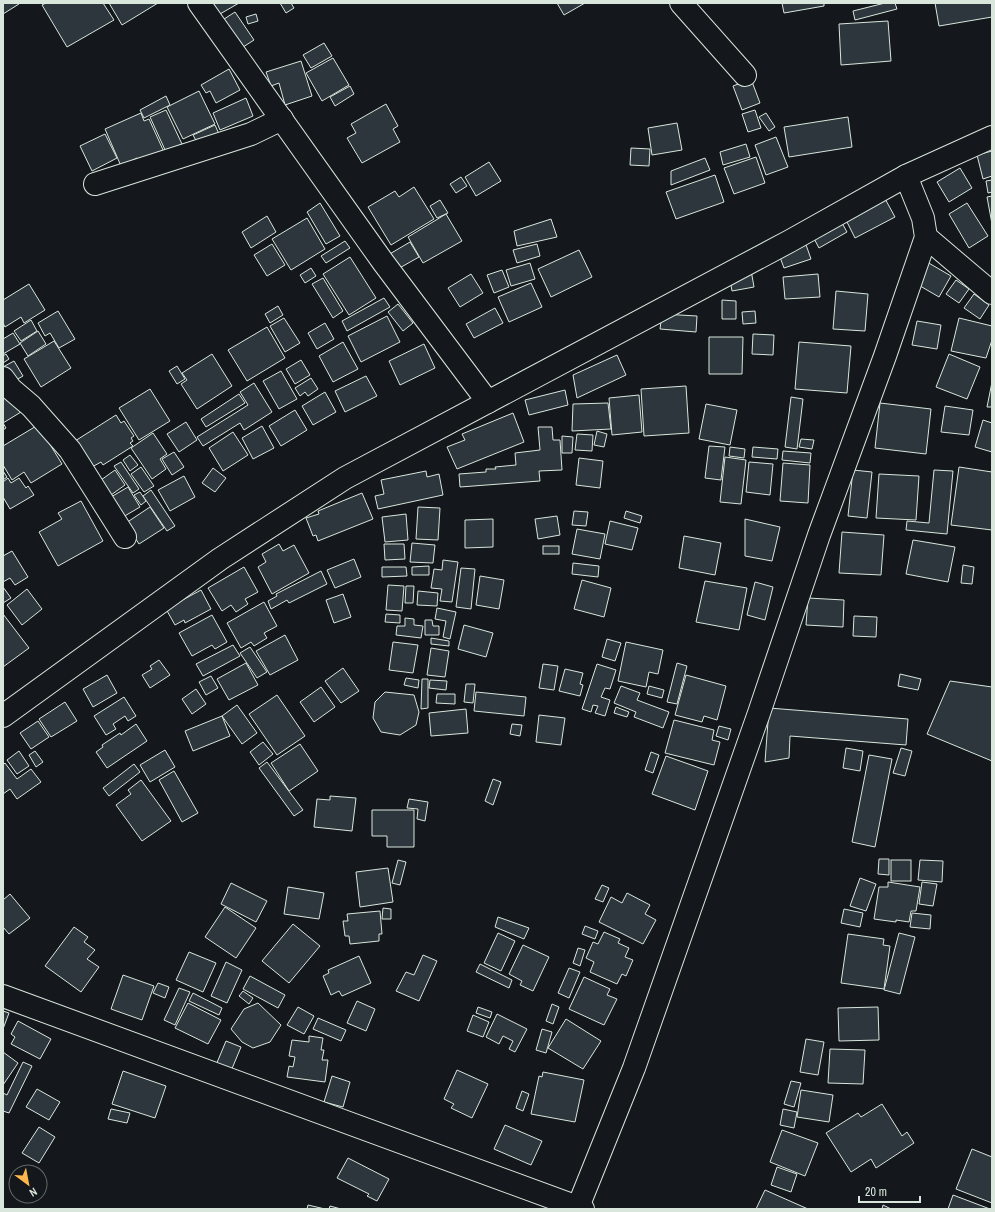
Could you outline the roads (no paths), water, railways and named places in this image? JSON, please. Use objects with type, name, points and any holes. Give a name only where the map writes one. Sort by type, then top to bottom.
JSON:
[{"type":"street","points":[[199,3],[383,262],[488,402]]},
{"type":"street","points":[[681,3],[745,75]]},
{"type":"street","points":[[95,184],[251,134],[282,119]]},
{"type":"street","points":[[5,709],[220,560],[338,482],[783,245],[906,176],[992,137]]},
{"type":"street","points":[[3,996],[580,1208],[634,1068],[759,713],[819,535],[885,356],[926,237],[924,218],[906,176]]},
{"type":"street","points":[[926,237],[992,293]]},
{"type":"street","points":[[3,378],[11,389],[31,406],[70,450],[125,537]]}]
